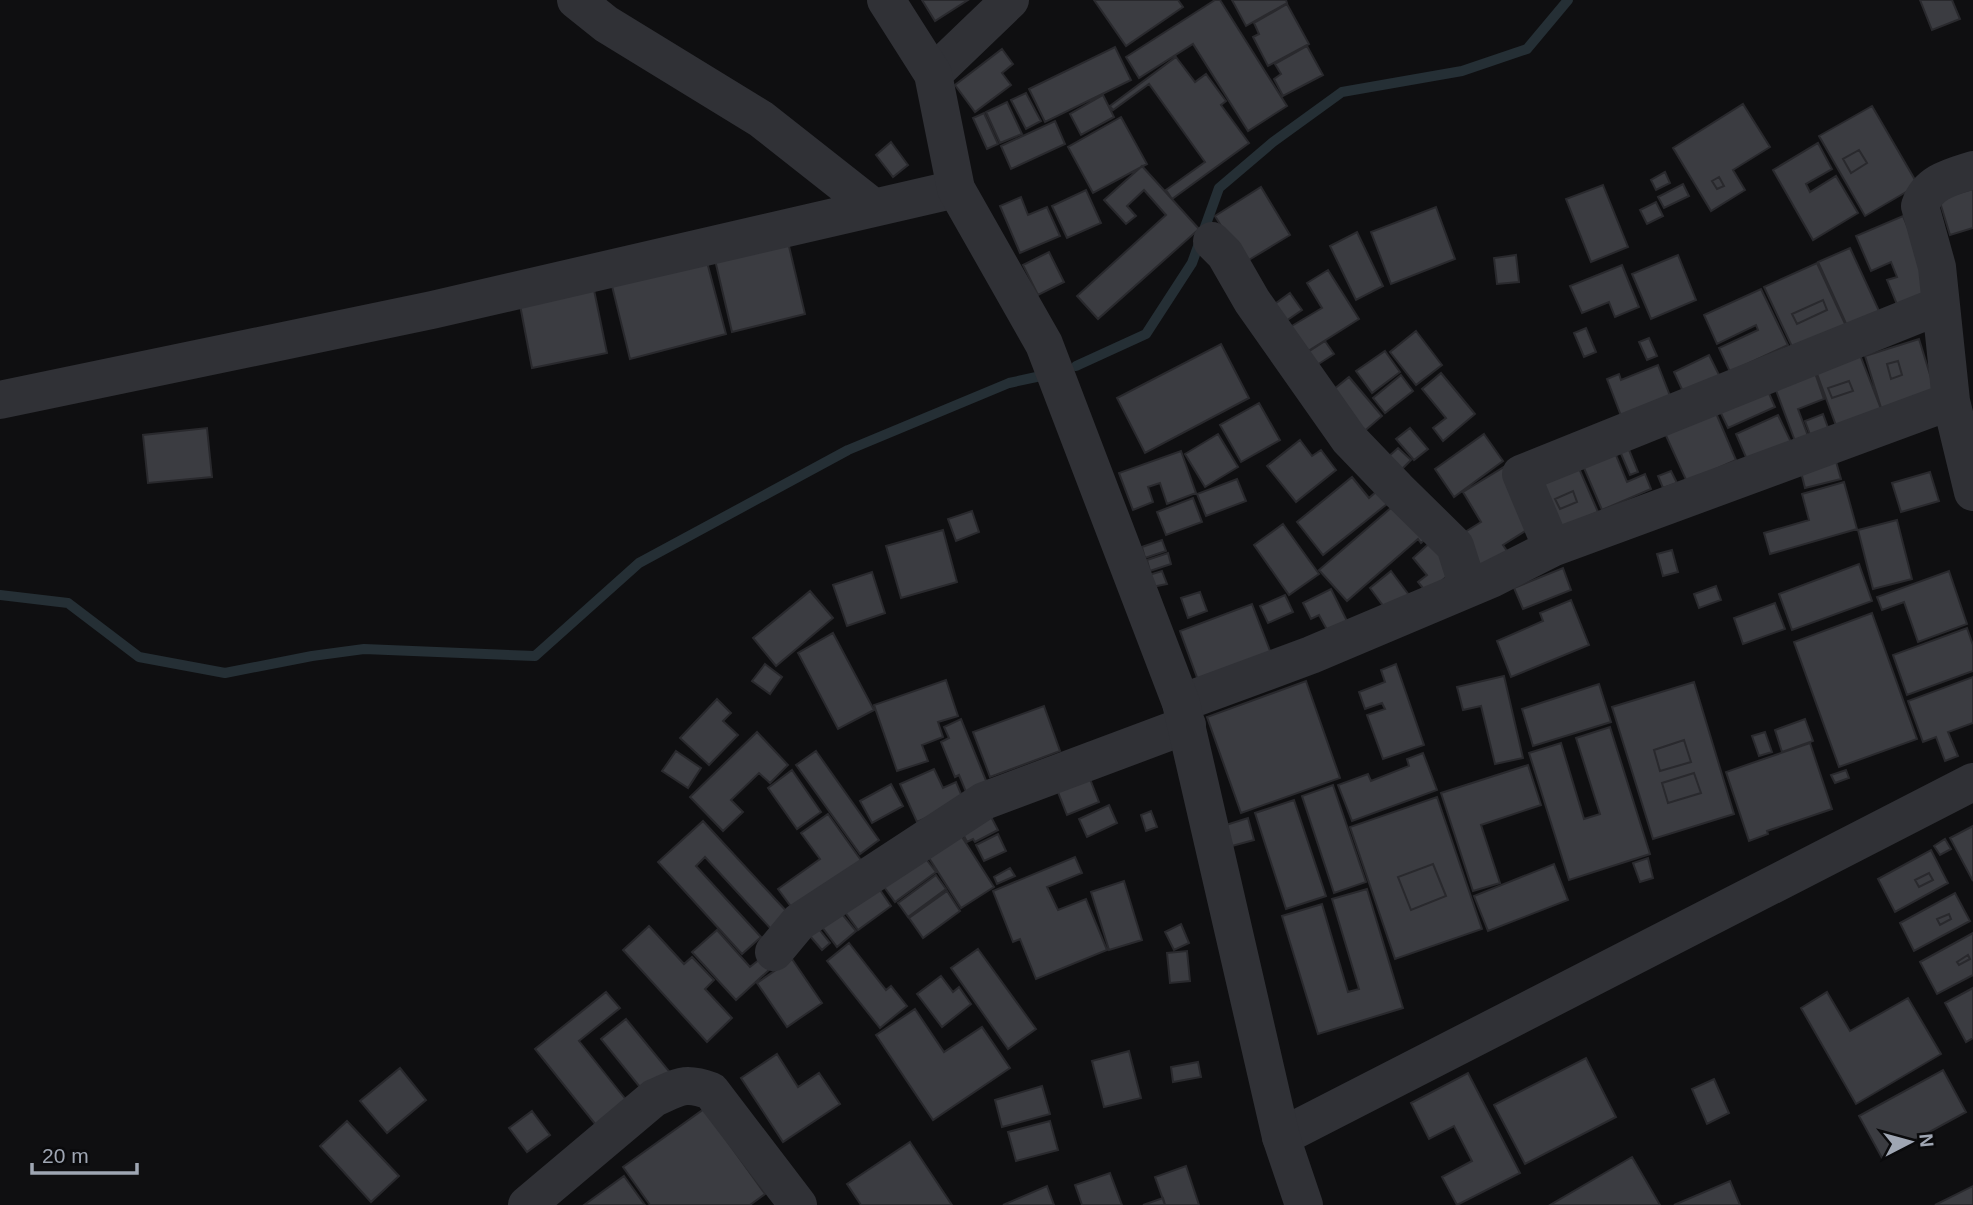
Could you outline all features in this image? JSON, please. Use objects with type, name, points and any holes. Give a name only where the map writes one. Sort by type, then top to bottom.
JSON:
[{"type":"street","points":[[576,0],[606,24],[761,119],[874,208]]},
{"type":"street","points":[[886,0],[933,74],[956,189],[1044,344],[1184,714],[1281,1137],[1304,1205]]},
{"type":"street","points":[[933,74],[1010,0]]},
{"type":"street","points":[[1973,170],[1937,182],[1920,206],[1937,267],[1951,401],[1973,492]]},
{"type":"street","points":[[0,400],[432,310],[956,189]]},
{"type":"street","points":[[1212,241],[1225,254],[1252,301],[1349,439],[1455,546],[1468,587]]},
{"type":"street","points":[[1552,548],[1521,474],[1941,305]]},
{"type":"street","points":[[774,952],[799,922],[984,801],[1184,714],[1311,654],[1491,579],[1552,548],[1951,401]]},
{"type":"street","points":[[1281,1137],[1973,782]]},
{"type":"street","points":[[527,1205],[654,1098],[679,1087],[694,1085],[710,1091],[794,1204]]},
{"type":"building","points":[[922,0],[968,0],[935,21]]},
{"type":"building","points":[[1094,0],[1178,0],[1183,7],[1126,46]]},
{"type":"building","points":[[1215,0],[1220,0],[1287,106],[1248,131],[1193,44],[1139,78],[1126,57]]},
{"type":"building","points":[[1232,0],[1286,0],[1287,3],[1246,26]]},
{"type":"building","points":[[1920,0],[1952,0],[1960,19],[1932,30]]},
{"type":"building","points":[[1287,4],[1309,44],[1268,66],[1253,37],[1259,34],[1254,23]]},
{"type":"building","points":[[1307,46],[1323,75],[1283,96],[1274,79],[1281,74],[1275,64]]},
{"type":"building","points":[[1115,47],[1131,80],[1045,122],[1029,89]]},
{"type":"building","points":[[1002,49],[1013,64],[1002,73],[1011,85],[975,112],[955,85]]},
{"type":"building","points":[[1176,57],[1195,82],[1206,74],[1226,101],[1221,105],[1249,143],[1172,199],[1166,190],[1205,162],[1149,84],[1113,110],[1110,106]]},
{"type":"building","points":[[1026,93],[1041,121],[1026,129],[1011,100]]},
{"type":"building","points":[[1103,95],[1114,117],[1081,135],[1070,114]]},
{"type":"building","points":[[1007,102],[1022,134],[1000,143],[986,112]]},
{"type":"building","points":[[1743,104],[1770,147],[1733,170],[1745,190],[1711,211],[1673,148]],"holes":[[[1719,177],[1724,186],[1717,189],[1712,181]]]},
{"type":"building","points":[[1872,106],[1918,185],[1865,216],[1819,136]],"holes":[[[1859,150],[1867,163],[1851,173],[1843,159]]]},
{"type":"building","points":[[984,113],[998,144],[987,149],[973,118]]},
{"type":"building","points":[[1121,117],[1147,164],[1093,193],[1068,147]]},
{"type":"building","points":[[1055,121],[1065,144],[1011,169],[1001,146]]},
{"type":"building","points":[[891,142],[908,165],[893,177],[876,155]]},
{"type":"building","points":[[1818,143],[1832,169],[1806,184],[1810,192],[1836,176],[1858,213],[1813,240],[1773,170]]},
{"type":"building","points":[[1859,150],[1867,163],[1851,173],[1843,159]]},
{"type":"building","points":[[1142,166],[1199,229],[1098,319],[1077,296],[1166,215],[1144,190],[1127,206],[1136,216],[1126,224],[1104,200]]},
{"type":"building","points":[[1665,172],[1670,183],[1656,190],[1651,180]]},
{"type":"building","points":[[1719,177],[1724,186],[1717,189],[1712,181]]},
{"type":"building","points":[[1683,184],[1689,196],[1664,208],[1658,197]]},
{"type":"building","points":[[1603,185],[1628,247],[1591,262],[1566,199]]},
{"type":"building","points":[[1261,187],[1290,235],[1244,263],[1215,216]]},
{"type":"building","points":[[1973,189],[1973,228],[1950,235],[1939,199]]},
{"type":"building","points":[[1086,190],[1101,223],[1067,238],[1052,206]]},
{"type":"building","points":[[1021,197],[1028,215],[1047,207],[1060,236],[1020,253],[1000,206]]},
{"type":"building","points":[[1656,202],[1663,216],[1647,224],[1640,210]]},
{"type":"building","points":[[1436,207],[1455,259],[1391,284],[1371,232]]},
{"type":"building","points":[[1903,216],[1935,292],[1898,307],[1887,280],[1897,277],[1891,262],[1871,271],[1856,236]]},
{"type":"building","points":[[1357,232],[1383,286],[1356,300],[1330,246]]},
{"type":"building","points":[[788,242],[805,314],[732,332],[715,260]]},
{"type":"building","points":[[1850,248],[1880,313],[1848,328],[1818,262]]},
{"type":"building","points":[[1049,252],[1064,282],[1038,295],[1023,265]]},
{"type":"building","points":[[1516,255],[1519,282],[1497,284],[1494,258]]},
{"type":"building","points":[[1678,255],[1696,300],[1651,319],[1632,274]]},
{"type":"building","points":[[707,262],[726,334],[630,359],[612,286]]},
{"type":"building","points":[[1817,263],[1847,328],[1795,353],[1764,287]],"holes":[[[1823,300],[1827,310],[1797,324],[1792,314]]]},
{"type":"building","points":[[1622,265],[1639,307],[1615,317],[1609,302],[1582,313],[1570,286]]},
{"type":"building","points":[[1328,270],[1359,319],[1305,353],[1290,327],[1322,308],[1307,283]]},
{"type":"building","points":[[1761,289],[1788,345],[1730,372],[1719,348],[1758,330],[1756,325],[1717,344],[1704,315]]},
{"type":"building","points":[[594,290],[607,353],[532,368],[520,305]]},
{"type":"building","points":[[1290,293],[1302,310],[1283,323],[1272,306]]},
{"type":"building","points":[[1823,300],[1827,310],[1797,324],[1792,314]]},
{"type":"building","points":[[1586,328],[1596,352],[1584,357],[1574,333]]},
{"type":"building","points":[[1416,331],[1442,365],[1416,385],[1390,352]]},
{"type":"building","points":[[1649,338],[1657,356],[1647,360],[1639,342]]},
{"type":"building","points":[[1919,339],[1936,394],[1882,411],[1865,356]],"holes":[[[1898,361],[1902,375],[1891,379],[1887,364]]]},
{"type":"building","points":[[1325,341],[1334,354],[1317,365],[1308,352]]},
{"type":"building","points":[[1221,344],[1249,398],[1145,453],[1117,398]]},
{"type":"building","points":[[1857,347],[1883,414],[1838,431],[1813,363]],"holes":[[[1849,381],[1853,391],[1832,398],[1828,388]]]},
{"type":"building","points":[[1385,351],[1400,372],[1372,393],[1356,371]]},
{"type":"building","points":[[1709,355],[1721,379],[1685,396],[1674,372]]},
{"type":"building","points":[[1898,361],[1902,375],[1891,379],[1887,364]]},
{"type":"building","points":[[1658,365],[1672,401],[1623,421],[1607,379],[1619,374],[1621,380]]},
{"type":"building","points":[[1814,370],[1824,399],[1798,409],[1808,436],[1795,441],[1774,385]]},
{"type":"building","points":[[1441,373],[1475,414],[1443,441],[1433,428],[1446,418],[1422,389]]},
{"type":"building","points":[[1401,375],[1413,391],[1385,413],[1373,398]]},
{"type":"building","points":[[1349,377],[1382,416],[1361,434],[1328,394]]},
{"type":"building","points":[[1849,381],[1853,391],[1832,398],[1828,388]]},
{"type":"building","points":[[1764,382],[1775,407],[1728,428],[1716,403]]},
{"type":"building","points":[[1259,403],[1280,440],[1241,462],[1220,425]]},
{"type":"building","points":[[1713,406],[1736,460],[1687,482],[1663,429]]},
{"type":"building","points":[[1823,414],[1830,433],[1812,440],[1805,421]]},
{"type":"building","points":[[1778,415],[1791,442],[1748,462],[1736,434]]},
{"type":"building","points":[[207,428],[212,477],[148,483],[143,435]]},
{"type":"building","points":[[1410,428],[1428,449],[1414,460],[1396,439]]},
{"type":"building","points":[[1218,434],[1238,467],[1205,487],[1185,454]]},
{"type":"building","points":[[1484,434],[1503,461],[1454,497],[1435,469]]},
{"type":"building","points":[[1300,440],[1312,456],[1321,450],[1336,470],[1296,502],[1267,466]]},
{"type":"building","points":[[1627,445],[1638,472],[1630,475],[1619,449]]},
{"type":"building","points":[[1398,448],[1411,460],[1401,470],[1388,457]]},
{"type":"building","points":[[1613,448],[1627,482],[1645,474],[1651,489],[1602,510],[1581,461]]},
{"type":"building","points":[[1181,451],[1196,493],[1167,504],[1160,483],[1148,487],[1153,502],[1133,510],[1119,473]]},
{"type":"building","points":[[1835,458],[1841,479],[1805,488],[1800,468]]},
{"type":"building","points":[[1578,466],[1598,512],[1555,531],[1535,485]],"holes":[[[1573,491],[1577,502],[1560,509],[1555,499]]]},
{"type":"building","points":[[1504,467],[1538,523],[1503,545],[1509,554],[1479,573],[1457,537],[1481,522],[1463,492]]},
{"type":"building","points":[[1671,471],[1677,483],[1663,488],[1658,476]]},
{"type":"building","points":[[1930,472],[1939,501],[1901,512],[1892,483]]},
{"type":"building","points":[[1352,477],[1369,498],[1377,491],[1387,504],[1323,555],[1297,522]]},
{"type":"building","points":[[1237,479],[1246,501],[1206,516],[1197,494]]},
{"type":"building","points":[[1844,482],[1857,529],[1770,554],[1764,533],[1809,520],[1802,494]]},
{"type":"building","points":[[1573,491],[1577,502],[1560,509],[1555,499]]},
{"type":"building","points":[[1193,498],[1202,522],[1166,535],[1157,512]]},
{"type":"building","points":[[1400,500],[1430,535],[1421,543],[1418,539],[1347,601],[1319,570]]},
{"type":"building","points":[[972,511],[979,532],[956,541],[948,519]]},
{"type":"building","points":[[1897,520],[1912,579],[1873,589],[1858,530]]},
{"type":"building","points":[[1283,524],[1319,574],[1289,595],[1254,545]]},
{"type":"building","points":[[943,530],[957,582],[901,598],[886,546]]},
{"type":"building","points":[[1434,539],[1458,567],[1427,593],[1418,582],[1427,575],[1413,558]]},
{"type":"building","points":[[1162,540],[1166,551],[1145,558],[1142,547]]},
{"type":"building","points":[[1672,550],[1678,572],[1663,576],[1657,554]]},
{"type":"building","points":[[1168,553],[1171,564],[1150,571],[1147,560]]},
{"type":"building","points":[[1859,564],[1872,601],[1792,630],[1779,594]]},
{"type":"building","points":[[1563,568],[1571,590],[1523,609],[1514,588]]},
{"type":"building","points":[[1162,571],[1167,584],[1152,587],[1149,575]]},
{"type":"building","points":[[1391,571],[1409,595],[1387,611],[1370,588]]},
{"type":"building","points":[[1949,571],[1967,624],[1918,642],[1904,602],[1882,610],[1877,597]]},
{"type":"building","points":[[872,572],[885,613],[847,626],[833,585]]},
{"type":"building","points":[[1716,586],[1721,600],[1699,608],[1694,594]]},
{"type":"building","points":[[1331,589],[1350,627],[1331,637],[1319,615],[1311,619],[1303,603]]},
{"type":"building","points":[[810,591],[833,618],[776,666],[753,638]]},
{"type":"building","points":[[1200,592],[1207,611],[1188,618],[1181,598]]},
{"type":"building","points":[[1285,595],[1293,612],[1268,623],[1260,606]]},
{"type":"building","points":[[1571,600],[1589,645],[1511,677],[1497,641],[1543,621],[1540,613]]},
{"type":"building","points":[[1775,603],[1785,629],[1743,644],[1734,618]]},
{"type":"building","points":[[1252,604],[1272,656],[1199,683],[1180,631]]},
{"type":"building","points":[[1872,613],[1917,739],[1839,767],[1794,642]]},
{"type":"building","points":[[1967,628],[1973,645],[1973,671],[1907,695],[1893,655]]},
{"type":"building","points":[[833,633],[874,710],[838,729],[798,653]]},
{"type":"building","points":[[765,664],[782,677],[770,694],[752,681]]},
{"type":"building","points":[[1396,664],[1424,745],[1383,759],[1367,715],[1385,709],[1382,703],[1365,709],[1359,692],[1385,682],[1381,670]]},
{"type":"building","points":[[1504,676],[1523,758],[1495,764],[1481,706],[1463,710],[1457,687]]},
{"type":"building","points":[[1973,677],[1973,723],[1948,732],[1958,756],[1945,761],[1936,737],[1923,742],[1908,701]]},
{"type":"building","points":[[946,680],[958,716],[938,722],[943,737],[922,745],[928,761],[897,771],[874,705]]},
{"type":"building","points":[[1306,681],[1340,778],[1241,813],[1207,717]]},
{"type":"building","points":[[1694,682],[1734,814],[1653,839],[1612,707]],"holes":[[[1684,740],[1691,762],[1660,771],[1654,750]],[[1694,773],[1701,793],[1668,803],[1662,783]]]},
{"type":"building","points":[[1599,684],[1611,722],[1533,746],[1522,709]]},
{"type":"building","points":[[717,699],[731,713],[723,721],[738,735],[709,765],[680,738]]},
{"type":"building","points":[[1044,706],[1060,751],[990,777],[973,732]]},
{"type":"building","points":[[961,719],[987,783],[966,792],[959,775],[955,777],[941,742],[949,738],[944,727]]},
{"type":"building","points":[[1805,719],[1813,741],[1782,752],[1775,730]]},
{"type":"building","points":[[1610,727],[1650,854],[1569,880],[1529,753],[1561,743],[1584,819],[1600,814],[1576,738]]},
{"type":"building","points":[[757,732],[788,765],[770,783],[759,773],[731,800],[743,812],[723,831],[690,797]]},
{"type":"building","points":[[1765,732],[1772,752],[1759,756],[1752,736]]},
{"type":"building","points":[[1684,740],[1691,762],[1660,771],[1654,750]]},
{"type":"building","points":[[1810,743],[1832,809],[1767,831],[1768,834],[1749,841],[1726,772]]},
{"type":"building","points":[[676,751],[701,768],[688,788],[662,771]]},
{"type":"building","points":[[816,751],[879,840],[860,854],[796,765]]},
{"type":"building","points":[[1423,753],[1437,790],[1352,821],[1338,785],[1368,774],[1371,781],[1409,766],[1407,759]]},
{"type":"building","points":[[1528,765],[1541,805],[1481,825],[1500,883],[1473,891],[1441,793]]},
{"type":"building","points":[[934,769],[943,788],[956,782],[964,801],[917,822],[900,784]]},
{"type":"building","points":[[792,770],[821,812],[797,829],[768,788]]},
{"type":"building","points":[[1846,770],[1849,778],[1835,783],[1831,775]]},
{"type":"building","points":[[1694,773],[1701,793],[1668,803],[1662,783]]},
{"type":"building","points":[[1088,774],[1099,802],[1067,815],[1056,787]]},
{"type":"building","points":[[891,784],[903,806],[872,823],[860,801]]},
{"type":"building","points":[[1333,785],[1366,882],[1334,893],[1302,796]]},
{"type":"building","points":[[1437,797],[1482,929],[1395,959],[1350,827]],"holes":[[[1433,864],[1446,896],[1411,910],[1398,877]]]},
{"type":"building","points":[[1294,800],[1326,896],[1286,909],[1255,813]]},
{"type":"building","points":[[1109,805],[1117,823],[1087,837],[1079,819]]},
{"type":"building","points":[[987,809],[998,830],[975,842],[973,839],[967,842],[958,824]]},
{"type":"building","points":[[1151,811],[1157,827],[1146,831],[1141,815]]},
{"type":"building","points":[[828,814],[863,863],[795,912],[778,889],[820,859],[801,833]]},
{"type":"building","points":[[1248,818],[1254,840],[1232,846],[1226,825]]},
{"type":"building","points":[[703,821],[789,914],[772,930],[705,857],[696,866],[761,937],[742,954],[658,862]]},
{"type":"building","points":[[955,826],[994,887],[961,908],[922,847]]},
{"type":"building","points":[[1973,826],[1973,881],[1950,838]]},
{"type":"building","points":[[998,834],[1006,851],[984,861],[976,845]]},
{"type":"building","points":[[1945,839],[1951,849],[1940,855],[1934,846]]},
{"type":"building","points":[[1931,850],[1948,883],[1895,912],[1878,879]],"holes":[[[1929,873],[1933,880],[1919,887],[1915,880]]]},
{"type":"building","points":[[920,851],[936,872],[895,902],[879,880]]},
{"type":"building","points":[[1075,857],[1082,873],[1047,887],[1058,910],[1086,899],[1107,950],[1036,979],[1020,939],[1013,942],[993,891]]},
{"type":"building","points":[[1648,858],[1653,878],[1640,882],[1633,863]]},
{"type":"building","points":[[1433,864],[1446,896],[1411,910],[1398,877]]},
{"type":"building","points":[[1554,864],[1568,900],[1488,931],[1474,896]]},
{"type":"building","points":[[1010,868],[1015,876],[997,884],[994,877]]},
{"type":"building","points":[[1929,873],[1933,880],[1919,887],[1915,880]]},
{"type":"building","points":[[936,875],[946,889],[908,917],[898,903]]},
{"type":"building","points":[[1124,881],[1142,940],[1109,950],[1091,892]]},
{"type":"building","points":[[876,884],[891,906],[858,930],[842,908]]},
{"type":"building","points":[[1367,889],[1403,1008],[1318,1034],[1282,916],[1322,904],[1348,992],[1359,989],[1332,899]]},
{"type":"building","points":[[947,891],[960,911],[923,938],[909,918]]},
{"type":"building","points":[[1955,893],[1970,921],[1914,951],[1900,923]],"holes":[[[1949,914],[1951,919],[1940,925],[1937,919]]]},
{"type":"building","points":[[838,909],[856,931],[837,947],[819,923]]},
{"type":"building","points":[[1949,914],[1951,919],[1940,925],[1937,919]]},
{"type":"building","points":[[1181,924],[1189,943],[1174,950],[1165,932]]},
{"type":"building","points":[[649,926],[684,964],[692,957],[714,980],[705,989],[732,1018],[707,1042],[623,950]]},
{"type":"building","points":[[818,928],[830,943],[822,950],[810,936]]},
{"type":"building","points":[[717,930],[750,967],[760,959],[770,969],[736,1000],[692,952]]},
{"type":"building","points":[[1973,933],[1973,975],[1937,994],[1920,962]],"holes":[[[1968,955],[1970,959],[1959,965],[1957,962]]]},
{"type":"building","points":[[849,943],[886,990],[891,986],[907,1006],[880,1028],[827,961]]},
{"type":"building","points":[[978,949],[1036,1029],[1008,1049],[951,968]]},
{"type":"building","points":[[1187,951],[1190,981],[1170,983],[1167,953]]},
{"type":"building","points":[[1968,955],[1970,959],[1959,965],[1957,962]]},
{"type":"building","points":[[792,959],[822,1003],[787,1027],[757,983]]},
{"type":"building","points":[[941,976],[953,992],[959,987],[971,1004],[942,1027],[917,994]]},
{"type":"building","points":[[1973,988],[1973,1038],[1966,1042],[1945,1003]]},
{"type":"building","points":[[606,992],[620,1008],[579,1041],[631,1106],[600,1130],[535,1049]]},
{"type":"building","points":[[1827,992],[1850,1031],[1908,998],[1941,1054],[1856,1104],[1801,1008]]},
{"type":"building","points":[[915,1009],[944,1052],[982,1027],[1010,1068],[933,1120],[876,1035]]},
{"type":"building","points":[[626,1019],[673,1076],[648,1097],[601,1039]]},
{"type":"building","points":[[1129,1051],[1141,1098],[1104,1107],[1092,1061]]},
{"type":"building","points":[[777,1054],[798,1087],[819,1073],[840,1104],[783,1142],[741,1078]]},
{"type":"building","points":[[1586,1058],[1616,1117],[1525,1164],[1494,1105]]},
{"type":"building","points":[[1198,1062],[1201,1077],[1173,1082],[1171,1067]]},
{"type":"building","points":[[400,1068],[426,1100],[387,1133],[360,1101]]},
{"type":"building","points":[[1943,1070],[1966,1112],[1882,1158],[1859,1116]]},
{"type":"building","points":[[1468,1073],[1520,1173],[1457,1205],[1442,1177],[1472,1161],[1454,1126],[1429,1139],[1411,1103]]},
{"type":"building","points":[[1714,1079],[1729,1113],[1707,1124],[1692,1089]]},
{"type":"building","points":[[1042,1086],[1050,1114],[1002,1127],[995,1100]]},
{"type":"building","points":[[704,1109],[765,1194],[750,1205],[650,1205],[623,1167]]},
{"type":"building","points":[[532,1111],[550,1135],[527,1152],[509,1128]]},
{"type":"building","points":[[347,1121],[399,1176],[371,1202],[320,1146]]},
{"type":"building","points":[[1050,1121],[1058,1150],[1016,1161],[1008,1132]]},
{"type":"building","points":[[910,1142],[952,1205],[861,1205],[847,1184]]},
{"type":"building","points":[[1632,1157],[1660,1205],[1550,1205]]},
{"type":"building","points":[[1186,1166],[1199,1205],[1165,1205],[1155,1177]]},
{"type":"building","points":[[1110,1173],[1122,1205],[1082,1205],[1075,1185]]},
{"type":"building","points":[[624,1176],[645,1205],[584,1205]]},
{"type":"building","points":[[1730,1181],[1740,1205],[1674,1205]]},
{"type":"building","points":[[1047,1186],[1054,1205],[1003,1205]]},
{"type":"building","points":[[1973,1186],[1973,1205],[1935,1205]]},
{"type":"building","points":[[1163,1198],[1165,1205],[1143,1205]]},
{"type":"waterway","points":[[1076,366],[1146,334],[1192,263],[1219,188],[1273,142],[1342,92],[1462,71],[1527,49],[1568,0]]},
{"type":"waterway","points":[[0,595],[68,603],[139,657],[225,673],[364,649],[535,656],[639,563],[848,450],[1009,383],[1041,376]]}]
